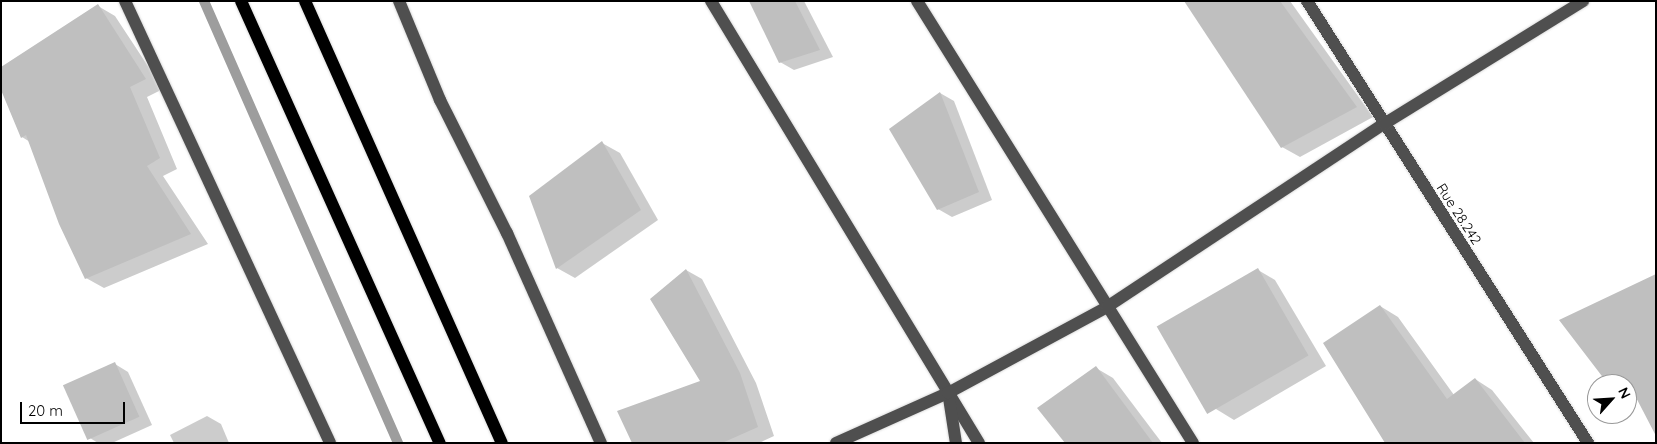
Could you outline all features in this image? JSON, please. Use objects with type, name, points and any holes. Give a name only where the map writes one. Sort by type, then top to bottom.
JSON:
[{"type":"main road","points":[[242,1],[440,443]]},
{"type":"main road","points":[[305,1],[502,443]]},
{"type":"street","points":[[125,1],[330,443]]},
{"type":"street","points":[[399,1],[440,100],[508,233],[601,443]]},
{"type":"street","points":[[711,1],[979,443]]},
{"type":"street","points":[[917,1],[1193,443]]},
{"type":"street","name":"Rue 28.242","points":[[1307,1],[1588,443]]},
{"type":"street","points":[[836,443],[948,393],[1107,307],[1384,124],[1583,1]]},
{"type":"street","points":[[948,393],[956,443]]},
{"type":"building","points":[[749,1],[795,1],[820,50],[779,63]]},
{"type":"building","points":[[1184,1],[1280,1],[1357,107],[1281,148]]},
{"type":"building","points":[[98,4],[146,79],[130,87],[160,158],[147,166],[191,234],[85,279],[59,224],[26,135],[21,138],[1,90],[1,67]]},
{"type":"building","points":[[940,92],[979,192],[937,210],[889,129]]},
{"type":"building","points":[[602,141],[641,210],[556,269],[529,196]]},
{"type":"building","points":[[1258,268],[1308,355],[1207,414],[1157,326]]},
{"type":"building","points":[[686,269],[740,373],[758,427],[722,443],[632,443],[617,411],[700,381],[650,299]]},
{"type":"building","points":[[1656,274],[1656,436],[1637,399],[1637,374],[1600,374],[1559,320]]},
{"type":"building","points":[[1380,305],[1447,399],[1475,378],[1525,443],[1385,443],[1323,343]]},
{"type":"building","points":[[115,362],[139,417],[87,440],[63,385]]},
{"type":"building","points":[[1096,366],[1153,443],[1065,443],[1037,408]]},
{"type":"waterway","points":[[204,1],[398,443]]}]
